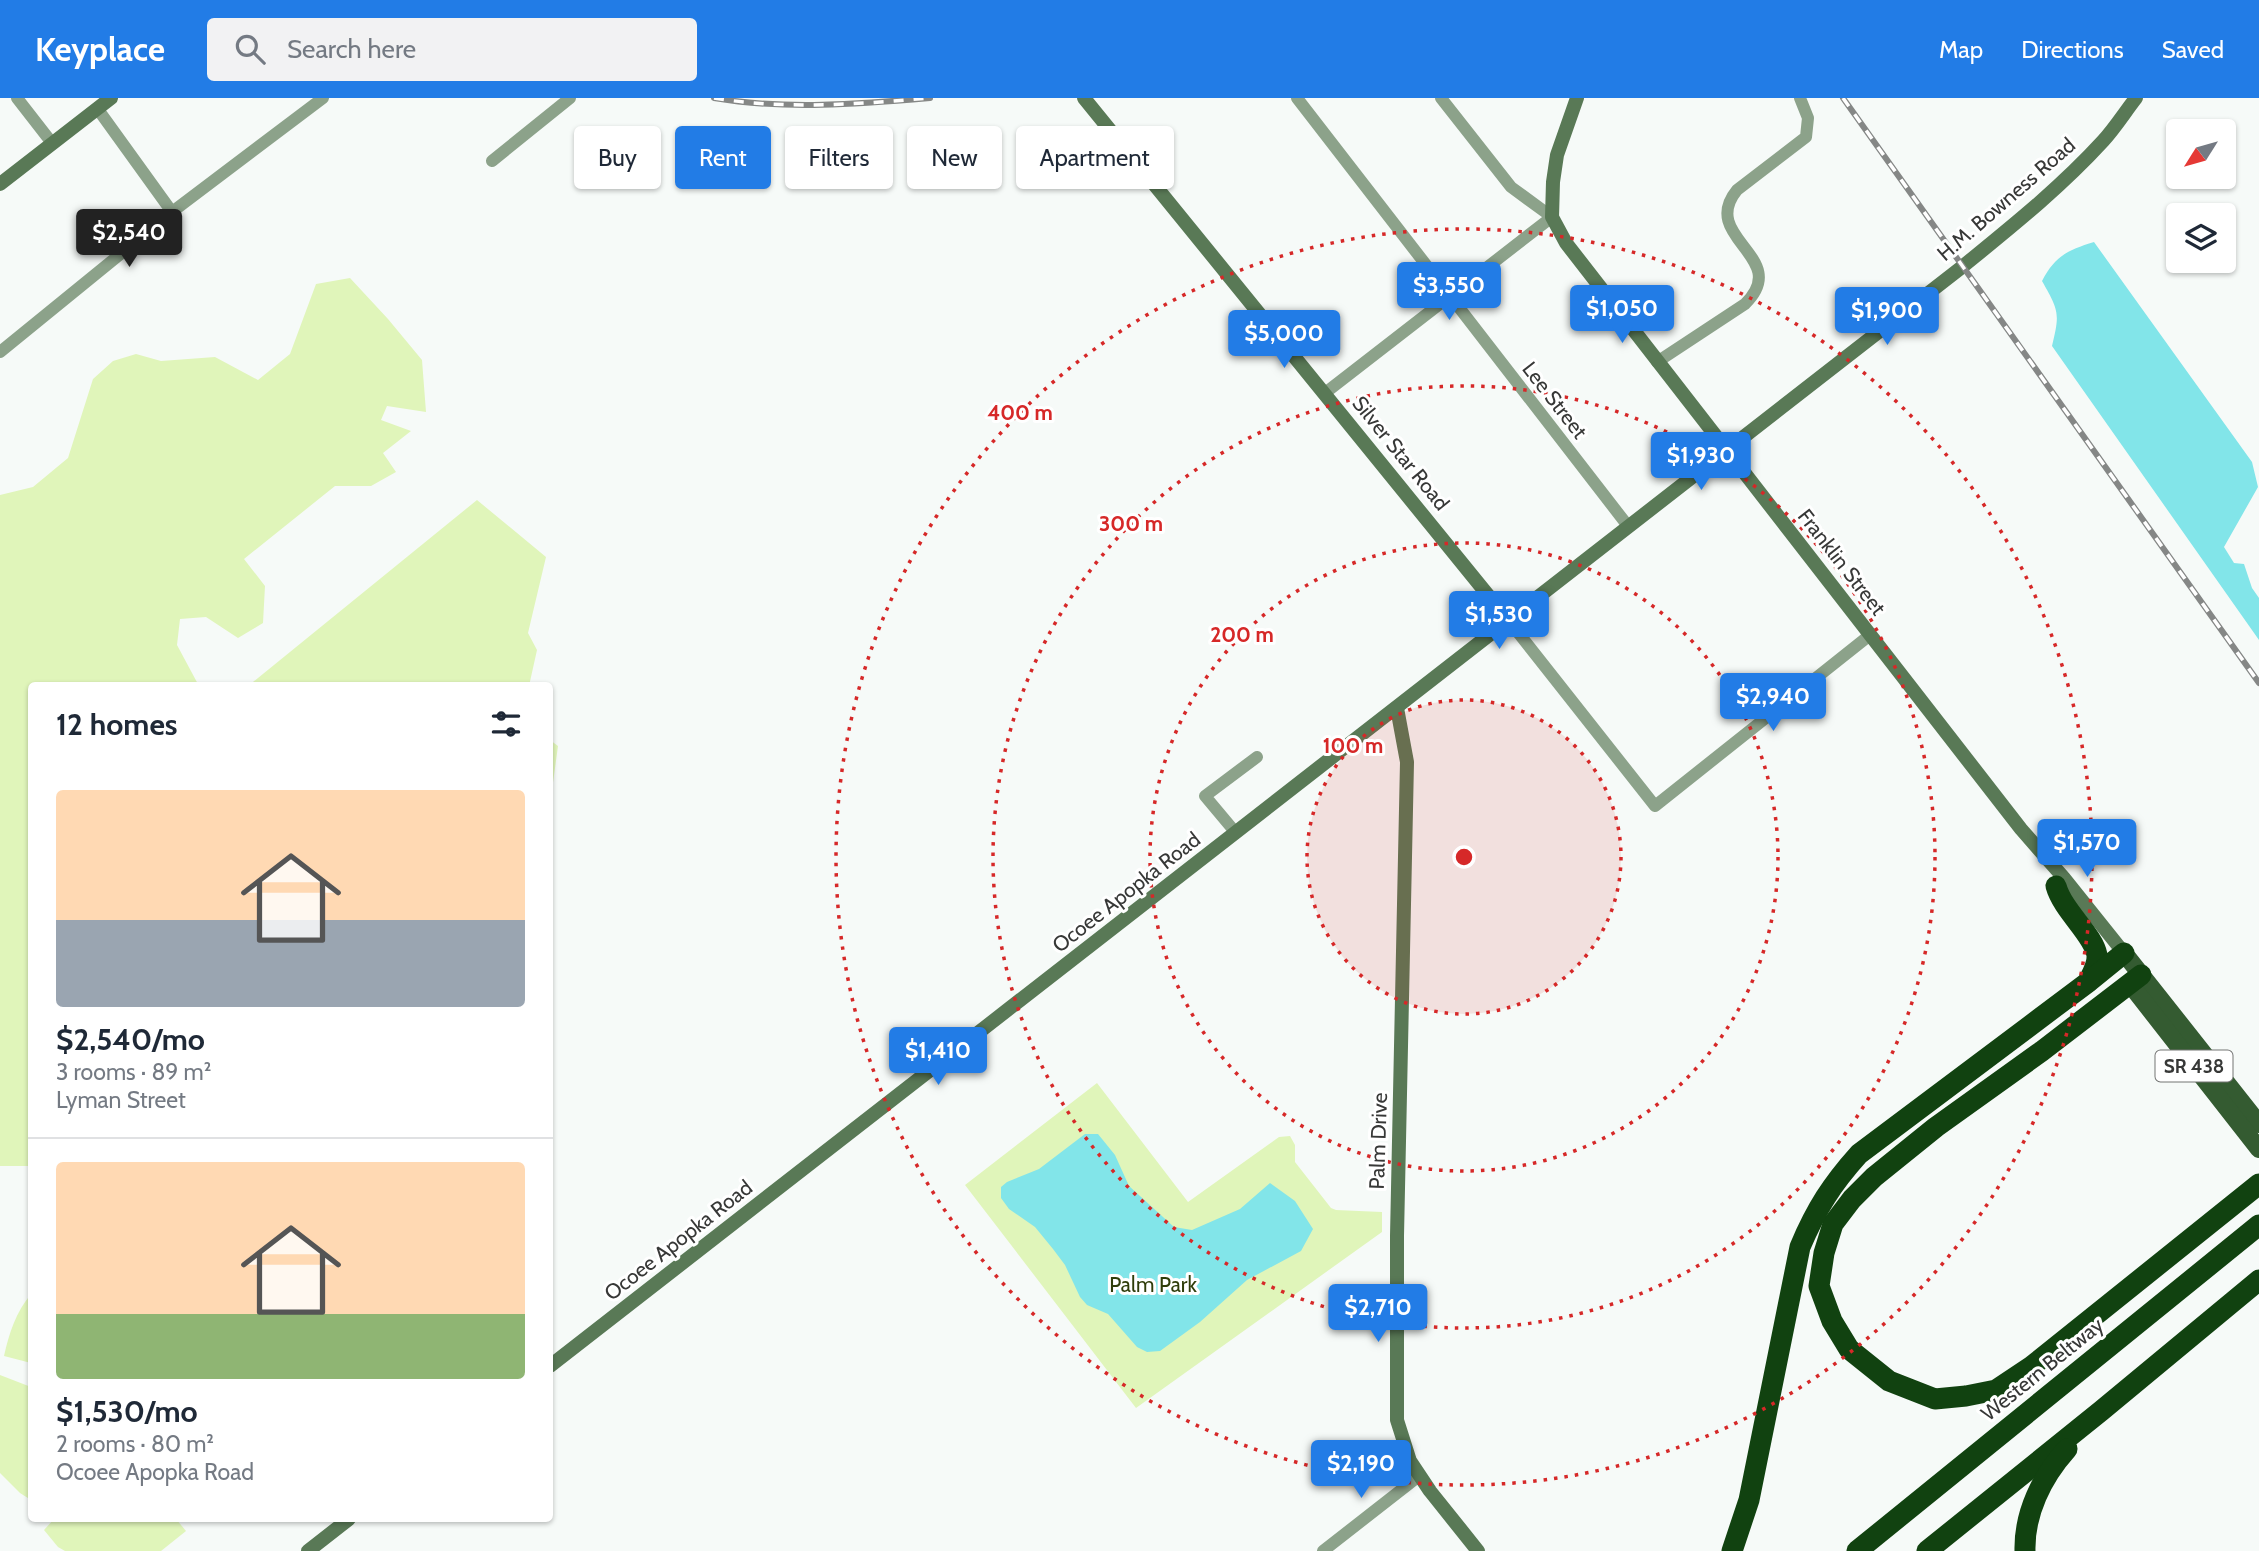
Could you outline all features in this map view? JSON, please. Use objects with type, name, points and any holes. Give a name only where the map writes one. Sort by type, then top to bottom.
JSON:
[{"type":"highway","points":[[2056,886],[2059,898],[2091,943],[2097,956],[2095,968],[2087,983]]},
{"type":"highway","points":[[1732,1551],[1749,1500],[1800,1247],[1815,1212],[1833,1183],[1859,1154],[2118,958]]},
{"type":"highway","points":[[2135,980],[1936,1127],[1874,1177],[1852,1199],[1833,1224],[1824,1253],[1819,1286],[1832,1321],[1849,1349],[1889,1381],[1936,1399],[1996,1390],[2032,1366],[2258,1185]]},
{"type":"highway","name":"Western Beltway","points":[[1857,1551],[2259,1225]]},
{"type":"highway","points":[[1927,1551],[2259,1280]]},
{"type":"highway","points":[[2025,1551],[2025,1532],[2034,1500],[2055,1463],[2101,1411]]},
{"type":"main road","points":[[0,184],[111,98]]},
{"type":"main road","name":"Silver Star Road","points":[[1084,98],[1509,621]]},
{"type":"main road","points":[[1552,217],[1553,182],[1558,155],[1577,98]]},
{"type":"main road","name":"H.M. Bowness Road","points":[[1727,449],[1962,267],[2040,203],[2104,140],[2136,98]]},
{"type":"main road","name":"Franklin Street","points":[[1552,217],[1566,243],[1657,362],[2021,830],[2064,878],[2118,958]]},
{"type":"main road","name":"Ocoee Apopka Road","points":[[553,1364],[1398,708],[1727,449]]},
{"type":"main road","name":"Palm Drive","points":[[1398,708],[1407,762],[1395,1395],[1397,1420],[1410,1461],[1419,1476],[1478,1551]]},
{"type":"main road","name":"Franklin Street","points":[[2021,830],[2056,886],[2135,980],[2259,1149]]},
{"type":"main road","name":"Franklin Street","points":[[2135,980],[2259,1124]]},
{"type":"main road","points":[[308,1551],[345,1522]]},
{"type":"street","points":[[17,98],[52,143]]},
{"type":"street","points":[[0,352],[172,212],[323,98]]},
{"type":"street","points":[[492,161],[570,98]]},
{"type":"street","name":"Lee Street","points":[[1297,98],[1628,526]]},
{"type":"street","name":"Franklin Street","points":[[1441,98],[1511,187],[1552,217]]},
{"type":"street","points":[[1657,362],[1745,304],[1755,294],[1760,283],[1760,272],[1730,226],[1726,209],[1737,190],[1806,137],[1808,118],[1800,98]]},
{"type":"street","points":[[97,108],[172,212]]},
{"type":"street","points":[[1325,393],[1552,217]]},
{"type":"street","name":"Silver Star Road","points":[[1509,621],[1655,806],[1870,635]]},
{"type":"street","points":[[1236,833],[1205,796],[1258,757]]},
{"type":"street","points":[[1323,1551],[1419,1476]]},
{"type":"green space","points":[[350,278],[388,319],[422,360],[426,412],[387,406],[381,420],[411,431],[383,453],[396,472],[371,486],[335,486],[244,559],[265,586],[263,623],[238,638],[206,617],[180,619],[177,645],[197,682],[28,682],[28,1166],[0,1166],[0,495],[33,487],[68,458],[93,379],[113,361],[136,354],[161,361],[215,357],[258,380],[290,354],[316,284]]},
{"type":"green space","points":[[477,500],[546,557],[528,633],[537,650],[530,682],[253,682]]},
{"type":"green space","points":[[553,742],[558,746],[553,783]]},
{"type":"green space","name":"Palm Park","points":[[1097,1083],[1188,1202],[1279,1137],[1290,1136],[1295,1145],[1295,1162],[1331,1208],[1382,1212],[1382,1232],[1136,1408],[965,1185]]},
{"type":"green space","points":[[28,1298],[28,1362],[4,1356],[21,1308]]},
{"type":"green space","points":[[0,1375],[28,1386],[28,1498],[0,1473]]},
{"type":"green space","points":[[51,1522],[178,1522],[186,1531],[161,1551],[65,1551],[58,1547],[44,1530]]},
{"type":"water","points":[[2094,242],[2252,462],[2258,487],[2224,547],[2234,563],[2244,564],[2252,588],[2259,598],[2259,640],[2052,346],[2056,312],[2042,281],[2052,265],[2063,255]]},
{"type":"water","points":[[1085,1134],[1098,1134],[1115,1155],[1129,1186],[1174,1227],[1192,1230],[1240,1209],[1270,1183],[1295,1201],[1313,1229],[1301,1251],[1247,1280],[1200,1322],[1160,1351],[1147,1352],[1137,1347],[1108,1314],[1087,1305],[1053,1249],[1035,1227],[1009,1209],[1001,1198],[1001,1187],[1007,1182],[1039,1169]]},
{"type":"railway","points":[[714,98],[795,105],[930,98]]},
{"type":"railway","points":[[1843,98],[2259,683]]}]
